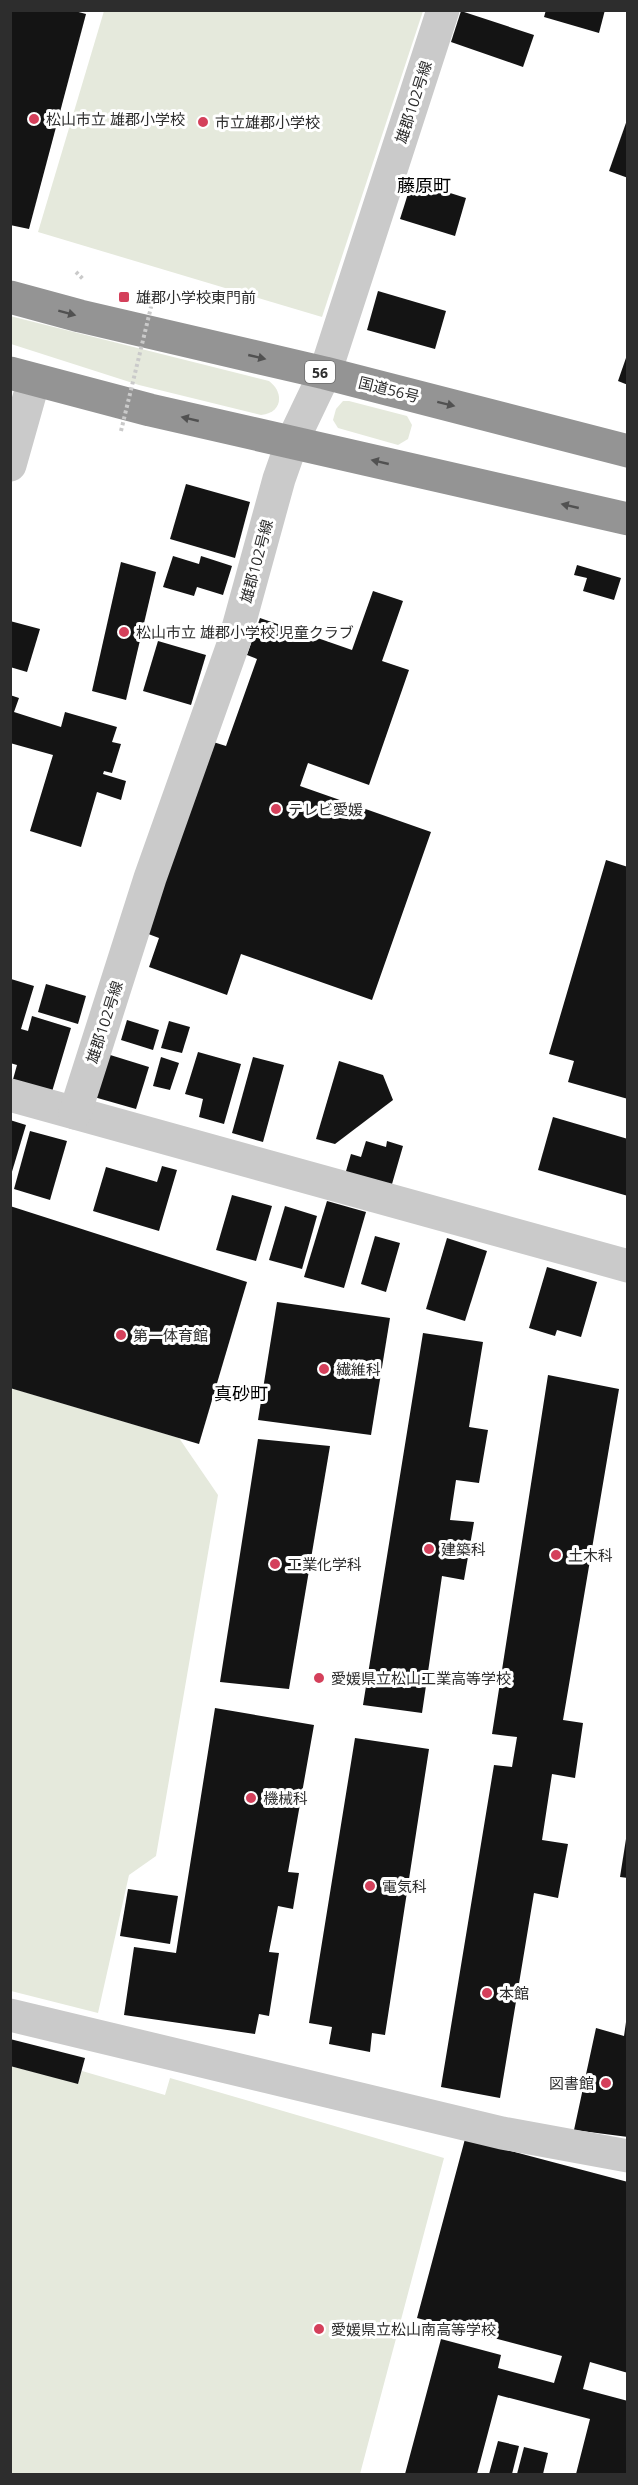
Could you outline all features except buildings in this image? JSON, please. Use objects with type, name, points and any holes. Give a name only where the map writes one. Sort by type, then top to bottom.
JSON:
[{"type":"highway","name":"国道56号","points":[[10,297],[80,316],[325,373],[627,451]]},
{"type":"highway","points":[[22,377],[150,410],[627,519]]},
{"type":"street","name":"雄郡102号線","points":[[75,1113],[150,878],[235,639],[279,479],[292,442],[325,373],[442,10]]},
{"type":"street","points":[[10,465],[22,377]]},
{"type":"street","points":[[10,1095],[627,1266]]},
{"type":"street","points":[[10,2015],[502,2133],[627,2156]]},
{"type":"path","points":[[121,431],[152,303]]},
{"type":"shaded area","name":"市立雄郡小学校","points":[[104,11],[423,11],[322,317],[38,232]]},
{"type":"shaded area","points":[[10,316],[269,381],[277,391],[279,401],[274,410],[261,415],[139,385],[11,344]]},
{"type":"shaded area","points":[[343,401],[407,416],[412,425],[408,439],[398,445],[338,428],[333,420],[336,409]]},
{"type":"shaded area","points":[[11,1388],[179,1438],[218,1495],[156,1856],[129,1875],[98,2013],[11,1991]]},
{"type":"shaded area","name":"愛媛県立松山南高等学校","points":[[10,2066],[78,2083],[82,2071],[165,2095],[170,2078],[444,2158],[360,2474],[11,2474]]},
{"type":"place","name":"松山市立 雄郡小学校","points":[[34,119]]},
{"type":"place","name":"市立雄郡小学校","points":[[203,122]]},
{"type":"place","name":"雄郡小学校東門前","points":[[124,297]]},
{"type":"place","name":"松山市立 雄郡小学校 児童クラブ","points":[[124,632]]},
{"type":"place","name":"テレビ愛媛","points":[[276,809]]},
{"type":"place","name":"第一体育館","points":[[121,1335]]},
{"type":"place","name":"繊維科","points":[[324,1369]]},
{"type":"place","name":"建築科","points":[[429,1549]]},
{"type":"place","name":"土木科","points":[[556,1555]]},
{"type":"place","name":"工業化学科","points":[[275,1564]]},
{"type":"place","name":"愛媛県立松山工業高等学校","points":[[319,1678]]},
{"type":"place","name":"機械科","points":[[251,1798]]},
{"type":"place","name":"電気科","points":[[370,1886]]},
{"type":"place","name":"本館","points":[[487,1993]]},
{"type":"place","name":"図書館","points":[[606,2083]]},
{"type":"place","name":"愛媛県立松山南高等学校","points":[[319,2329]]},
{"type":"district","name":"藤原町","points":[[424,185]]},
{"type":"district","name":"真砂町","points":[[241,1393]]}]
